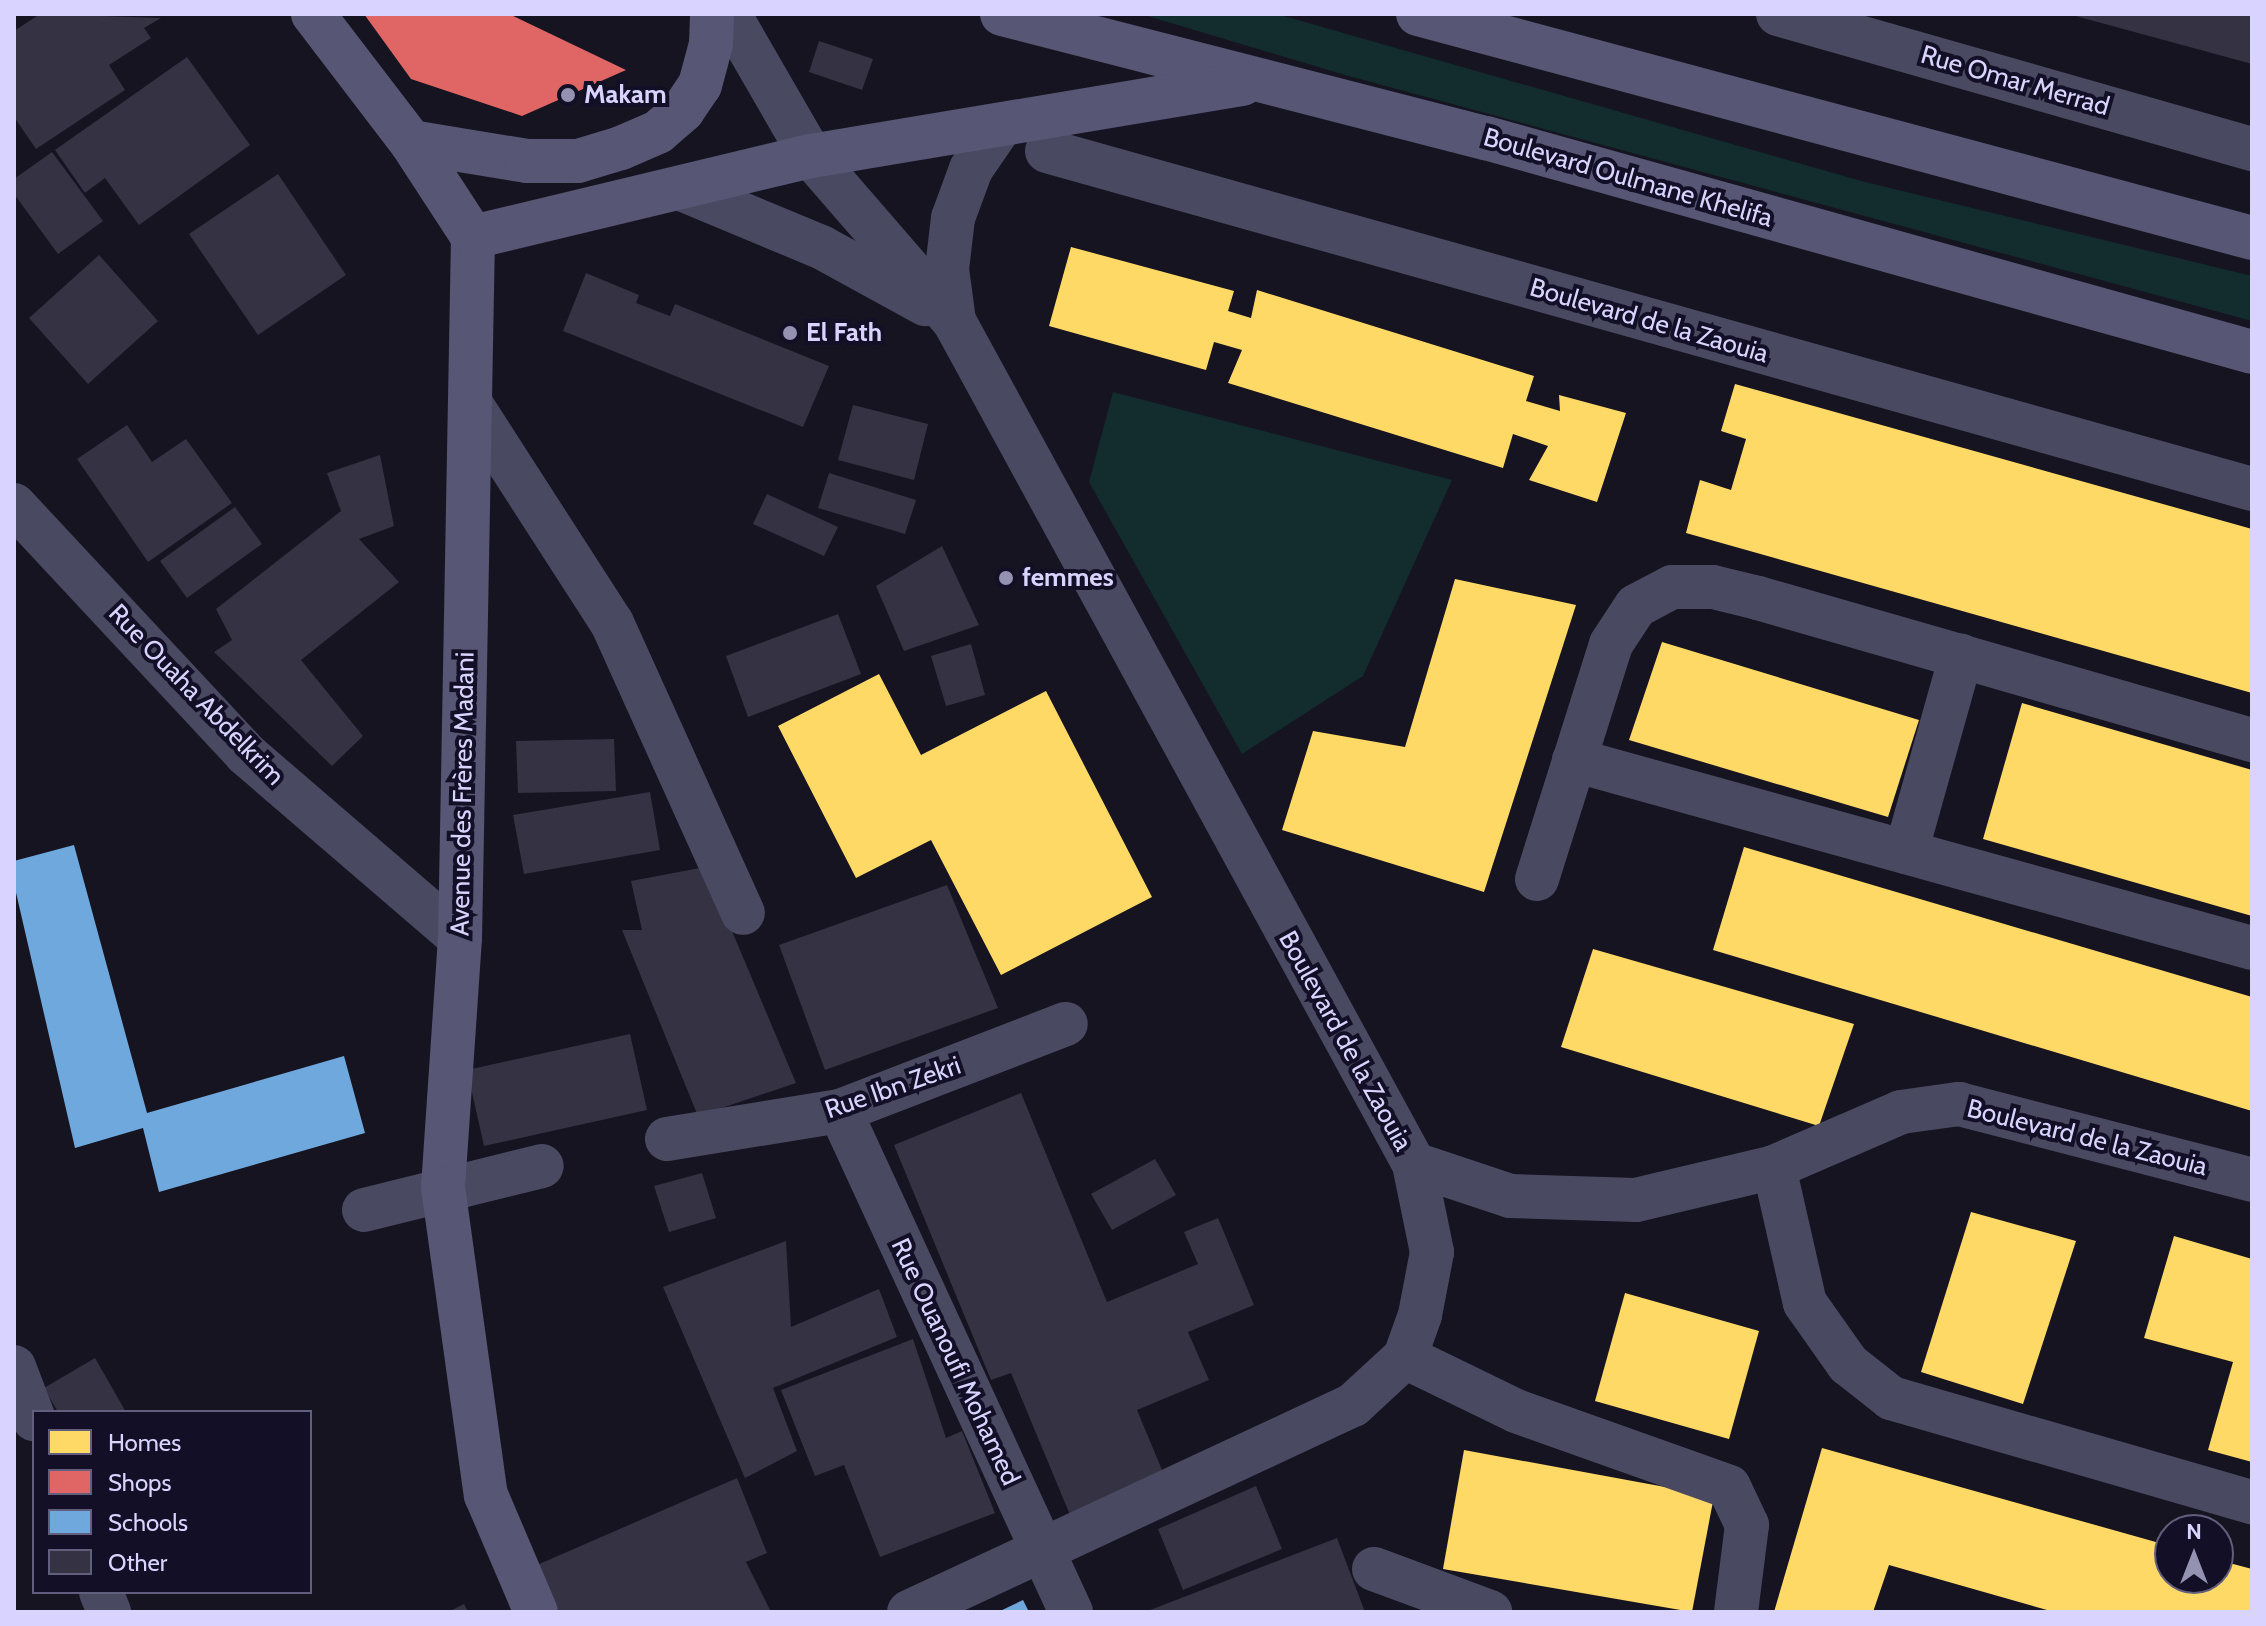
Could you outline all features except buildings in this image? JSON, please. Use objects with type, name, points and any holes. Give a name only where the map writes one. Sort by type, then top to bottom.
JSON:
[{"type":"street","points":[[313,14],[411,142],[473,237],[811,156],[1000,127],[1259,81]]},
{"type":"street","points":[[411,142],[527,161],[578,161],[621,148],[658,132],[683,110],[700,85],[711,44],[712,14]]},
{"type":"street","points":[[729,14],[811,156],[954,321]]},
{"type":"street","name":"Boulevard Oulmane Khelifa","points":[[1002,14],[1486,138],[2252,352]]},
{"type":"street","points":[[1418,14],[2252,238]]},
{"type":"street","name":"Rue Omar Merrad","points":[[1778,14],[2252,149]]},
{"type":"street","points":[[954,321],[947,269],[953,218],[971,169],[1000,127]]},
{"type":"street","name":"Boulevard de la Zaouia","points":[[1047,151],[2252,489]]},
{"type":"street","points":[[679,188],[821,247],[954,321]]},
{"type":"street","name":"Avenue des Frères Madani","points":[[473,237],[460,938],[443,1187],[486,1495],[536,1612]]},
{"type":"street","name":"Boulevard de la Zaouia","points":[[954,321],[1414,1164],[1510,1196],[1636,1200],[1774,1167],[1901,1112],[1959,1104],[2252,1180]]},
{"type":"street","points":[[472,406],[612,623],[743,913]]},
{"type":"street","name":"Rue Ouaha Abdelkrim","points":[[14,505],[246,754],[460,938]]},
{"type":"street","points":[[1537,879],[1611,644],[1636,606],[1672,587],[1713,587],[1743,594],[2252,740]]},
{"type":"street","points":[[1906,852],[1961,656]]},
{"type":"street","points":[[1574,760],[2252,948]]},
{"type":"street","name":"Rue Ibn Zekri","points":[[667,1139],[840,1111],[1066,1024]]},
{"type":"street","name":"Rue Ouanoufi Mohamed","points":[[840,1111],[1071,1612]]},
{"type":"street","points":[[909,1612],[1353,1405],[1405,1357],[1432,1252],[1414,1164]]},
{"type":"street","points":[[364,1210],[443,1187],[542,1166]]},
{"type":"street","points":[[1774,1167],[1805,1303],[1848,1364],[1891,1398],[2252,1502]]},
{"type":"street","points":[[1405,1357],[1516,1411],[1729,1487],[1747,1525],[1736,1612]]},
{"type":"street","points":[[14,1367],[32,1414]]},
{"type":"street","points":[[1382,1612],[1374,1569],[1490,1612]]},
{"type":"green space","points":[[1141,14],[1277,14],[1865,182],[2252,276],[2252,321],[1345,75]]},
{"type":"green space","points":[[1113,392],[1452,480],[1363,676],[1242,754],[1089,482]]},
{"type":"place","name":"Makam","points":[[568,95]]},
{"type":"place","name":"El Fath","points":[[790,333]]},
{"type":"place","name":"femmes","points":[[1006,578]]}]
